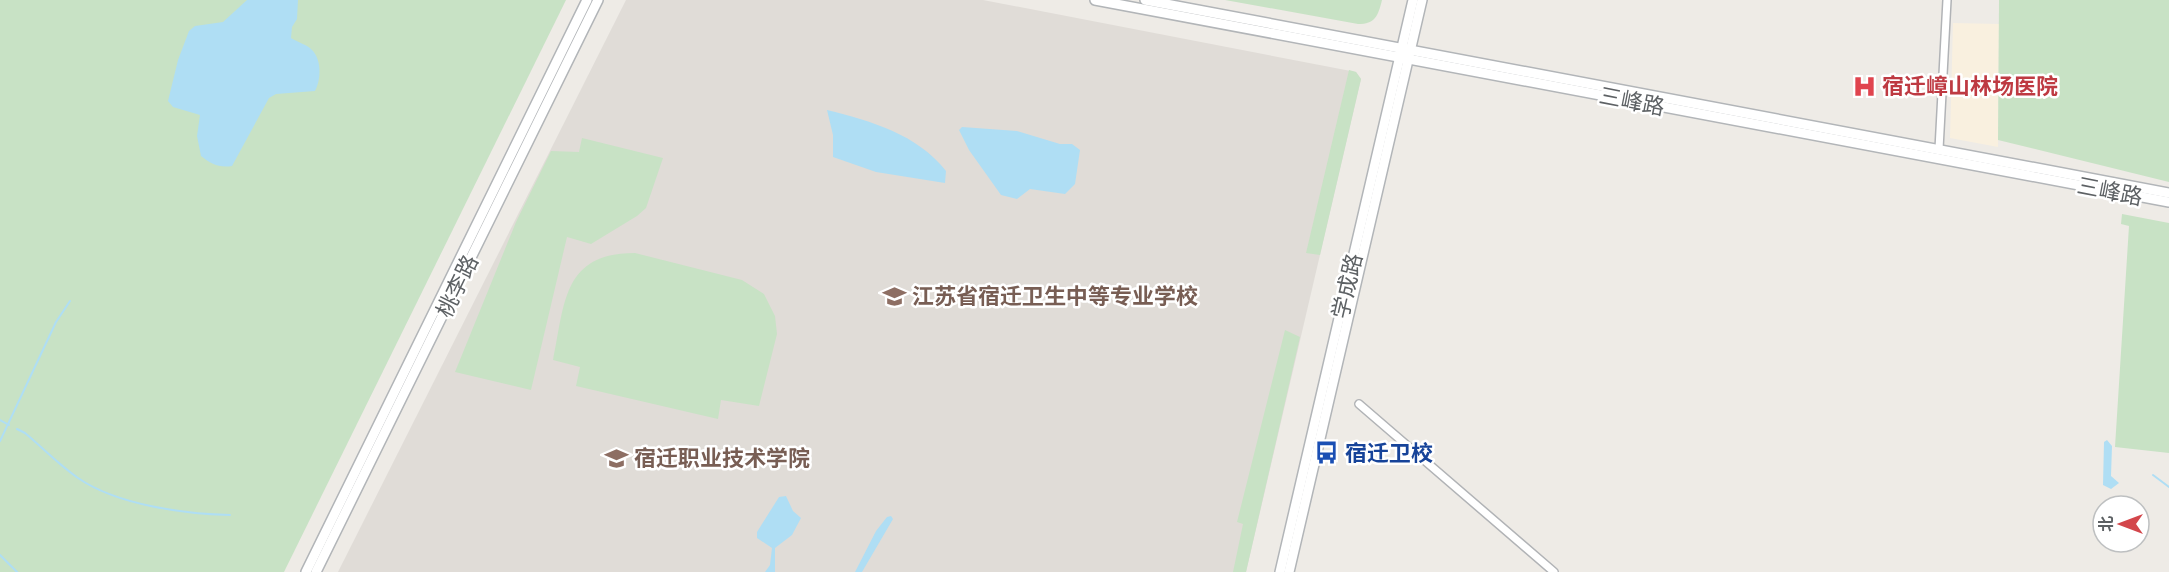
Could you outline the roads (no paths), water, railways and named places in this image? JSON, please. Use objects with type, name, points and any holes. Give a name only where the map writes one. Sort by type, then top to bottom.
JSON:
[{"type":"main road","name":"桃李路","points":[[306,572],[587,0]]},
{"type":"main road","name":"桃李路","points":[[316,572],[598,0]]},
{"type":"main road","name":"三峰路","points":[[1095,0],[1405,53],[1939,149],[2169,193]]},
{"type":"main road","name":"三峰路","points":[[1145,0],[2169,202]]},
{"type":"main road","name":"学成路","points":[[1289,572],[1405,53],[1413,0]]},
{"type":"main road","name":"学成路","points":[[1280,572],[1405,53],[1422,0]]},
{"type":"street","points":[[1939,149],[1947,0]]},
{"type":"street","points":[[1359,404],[1554,572]]},
{"type":"water","points":[[247,0],[298,0],[297,19],[292,27],[291,38],[312,50],[318,59],[320,70],[315,91],[276,94],[269,98],[232,166],[219,166],[201,156],[197,136],[200,115],[173,107],[168,101],[178,60],[189,31],[195,26],[223,22]]},
{"type":"water","points":[[827,110],[876,124],[907,138],[934,158],[946,171],[945,183],[876,172],[833,157],[833,135]]},
{"type":"water","points":[[962,127],[1017,131],[1060,144],[1072,144],[1080,150],[1075,184],[1065,194],[1030,189],[1017,199],[1001,195],[969,150],[959,130]]},
{"type":"water","points":[[2107,440],[2112,446],[2111,476],[2119,483],[2111,489],[2103,485],[2104,442]]},
{"type":"water","points":[[786,496],[793,511],[801,518],[792,535],[775,548],[775,572],[765,572],[770,565],[772,548],[757,538],[757,532],[779,497]]},
{"type":"water","points":[[891,516],[893,519],[862,572],[855,572],[876,531],[887,517]]},
{"type":"waterway","points":[[0,441],[56,322],[70,301]]},
{"type":"waterway","points":[[0,420],[9,425]]},
{"type":"waterway","points":[[17,429],[25,433],[78,478],[112,495],[172,510],[230,515]]},
{"type":"waterway","points":[[2153,475],[2169,487]]},
{"type":"waterway","points":[[0,555],[17,572]]},
{"type":"place","name":"宿迁嶂山林场医院","points":[[1864,86]]},
{"type":"place","name":"江苏省宿迁卫生中等专业学校","points":[[894,296]]},
{"type":"place","name":"宿迁卫校","points":[[1327,453]]},
{"type":"place","name":"宿迁职业技术学院","points":[[616,458]]}]
